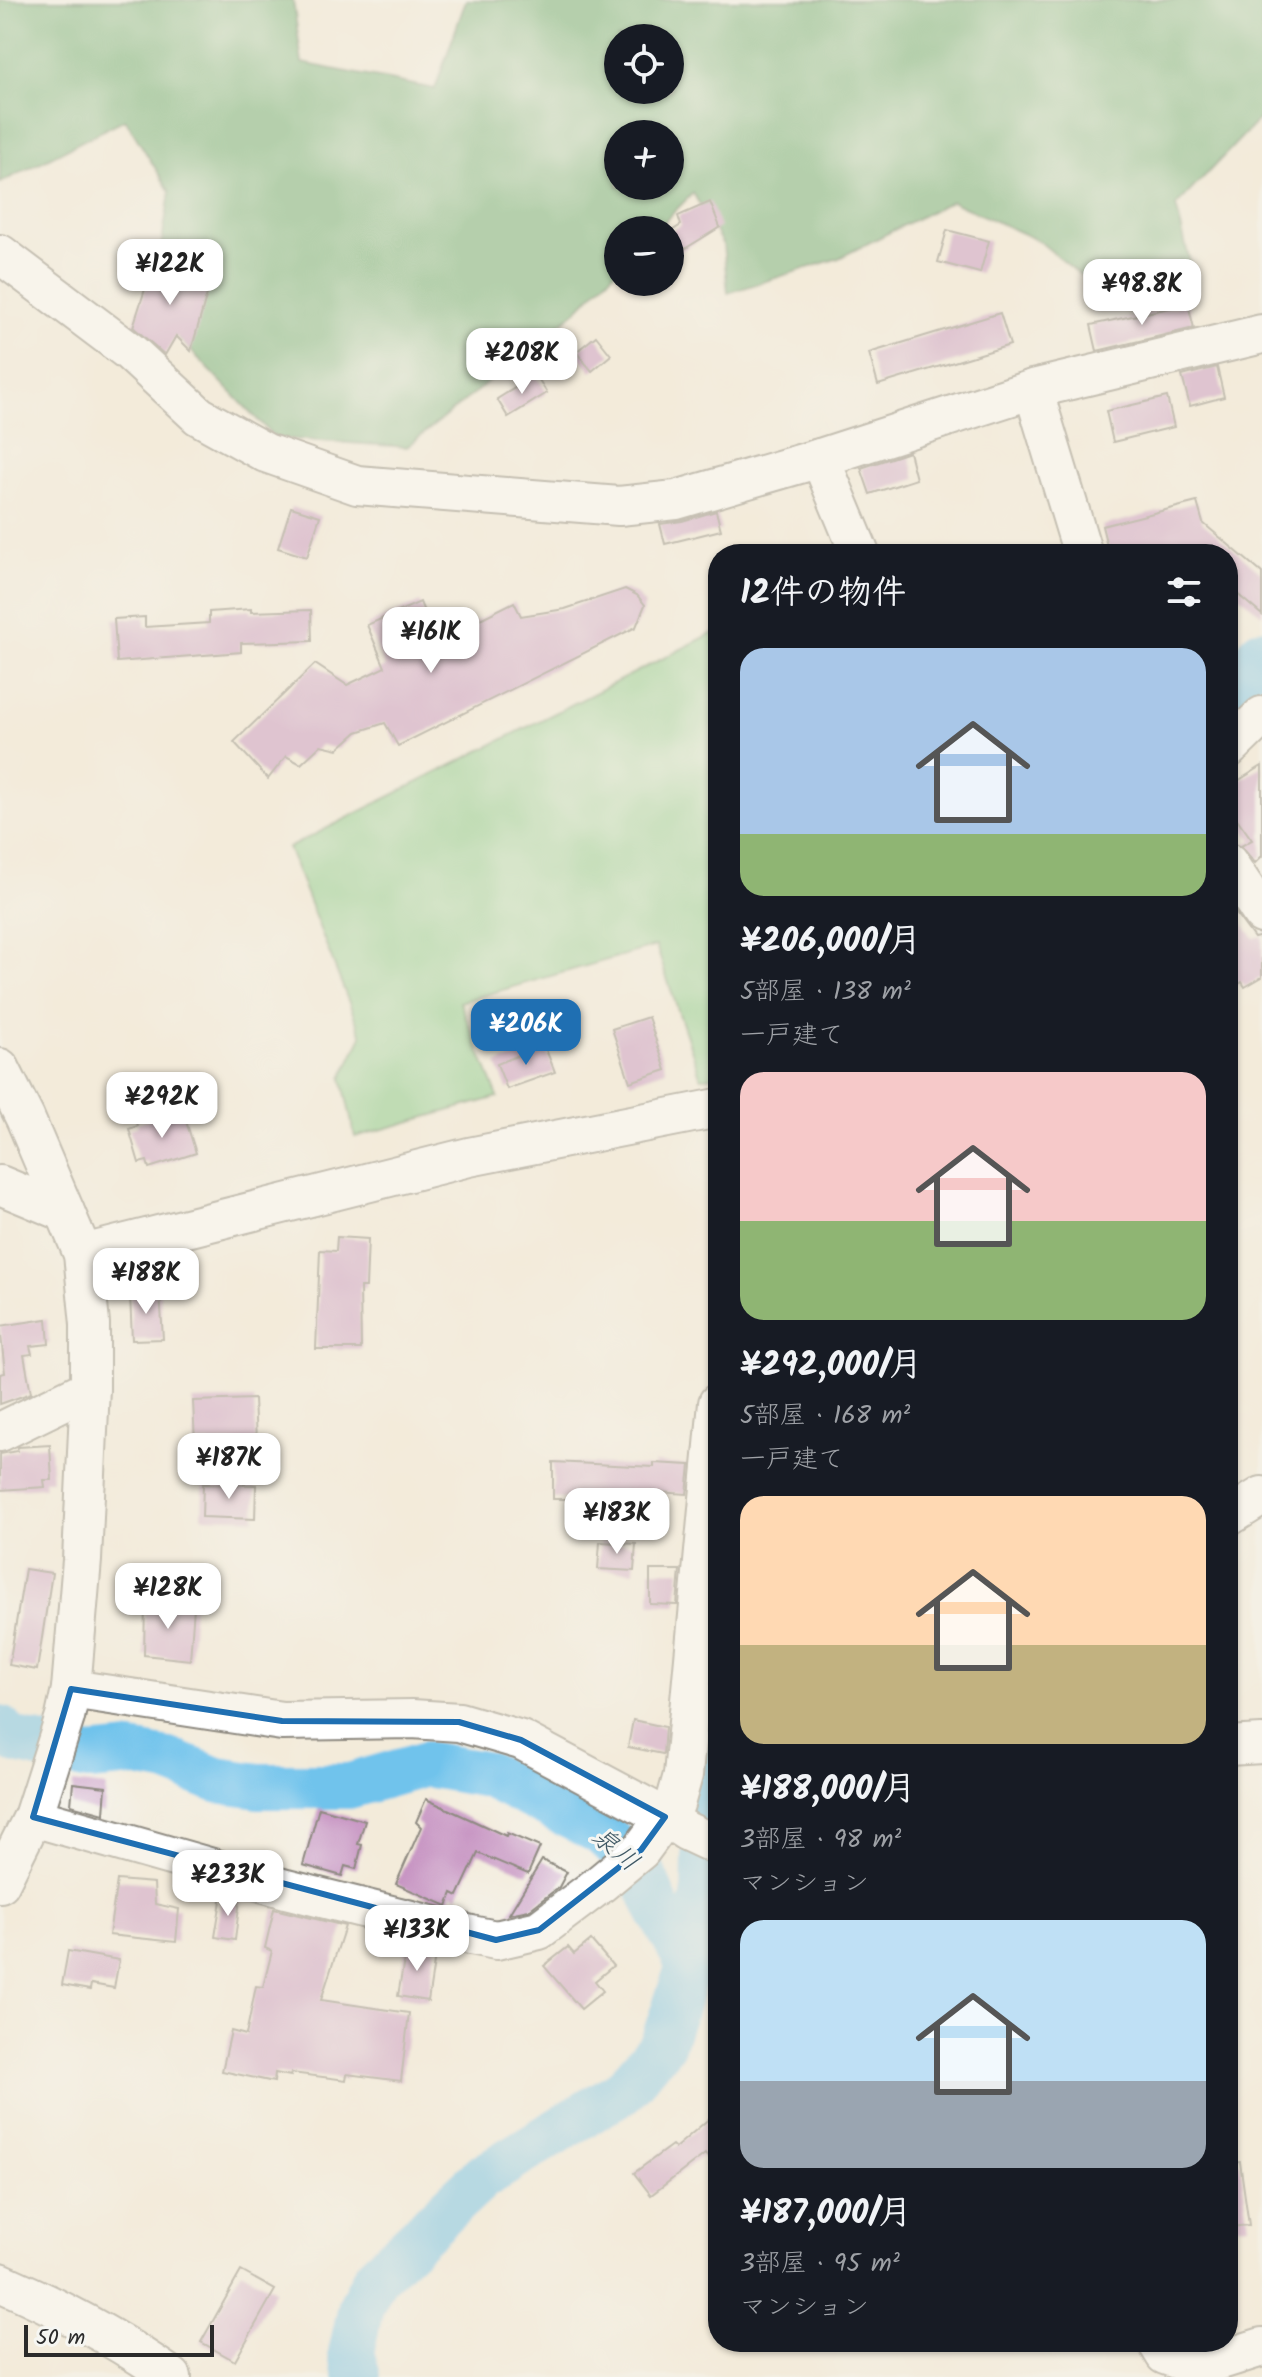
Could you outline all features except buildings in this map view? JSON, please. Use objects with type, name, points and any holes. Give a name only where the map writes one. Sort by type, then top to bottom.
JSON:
[{"type":"street","points":[[0,254],[130,352],[199,416],[266,453],[357,485],[619,506],[676,500],[820,458],[1033,389],[1262,334]]},
{"type":"street","points":[[1033,389],[1080,544]]},
{"type":"street","points":[[820,458],[856,544]]},
{"type":"street","points":[[1238,739],[1262,716]]},
{"type":"street","points":[[1238,878],[1261,911]]},
{"type":"street","points":[[0,1068],[25,1118],[83,1254],[90,1324],[82,1560],[68,1703],[37,1804],[0,1883]]},
{"type":"street","points":[[83,1254],[469,1157],[708,1110]]},
{"type":"street","points":[[0,1185],[65,1212]]},
{"type":"street","points":[[0,1432],[90,1388]]},
{"type":"street","points":[[1238,1511],[1262,1496]]},
{"type":"street","points":[[690,1831],[675,1804],[683,1775],[708,1509]]},
{"type":"street","points":[[68,1703],[282,1721],[412,1719],[459,1722],[521,1740],[690,1831]]},
{"type":"street","points":[[1238,1745],[1262,1744]]},
{"type":"street","points":[[37,1804],[286,1889],[496,1940],[539,1930],[641,1850],[690,1831]]},
{"type":"street","points":[[0,2282],[116,2342],[172,2377]]},
{"type":"street","points":[[1163,2352],[1199,2367],[1262,2347]]},
{"type":"highlighted area","points":[[71,1689],[282,1721],[459,1722],[521,1740],[665,1817],[641,1850],[539,1930],[496,1940],[33,1817]]},
{"type":"green space","points":[[0,0],[293,0],[302,63],[435,89],[466,0],[1262,0],[1262,116],[1176,206],[1194,278],[1115,304],[1039,241],[951,201],[839,258],[728,293],[723,245],[693,193],[670,216],[604,216],[604,282],[574,313],[407,447],[275,438],[151,309],[170,192],[125,119],[0,183]]},
{"type":"green space","points":[[708,636],[708,1077],[701,1078],[656,946],[460,1002],[498,1097],[355,1137],[342,1078],[362,1036],[288,848]]},
{"type":"waterway","points":[[1238,675],[1262,652]]},
{"type":"waterway","name":"泉川","points":[[0,1729],[13,1740],[89,1758],[132,1754],[169,1761],[217,1780],[259,1786],[349,1786],[426,1764],[488,1775],[601,1832],[641,1869],[657,1907],[689,1965]]},
{"type":"waterway","name":"泉川","points":[[358,2377],[351,2353],[361,2306],[375,2277],[482,2177],[623,2091],[662,2045],[689,1965],[704,1897],[708,1785]]}]
